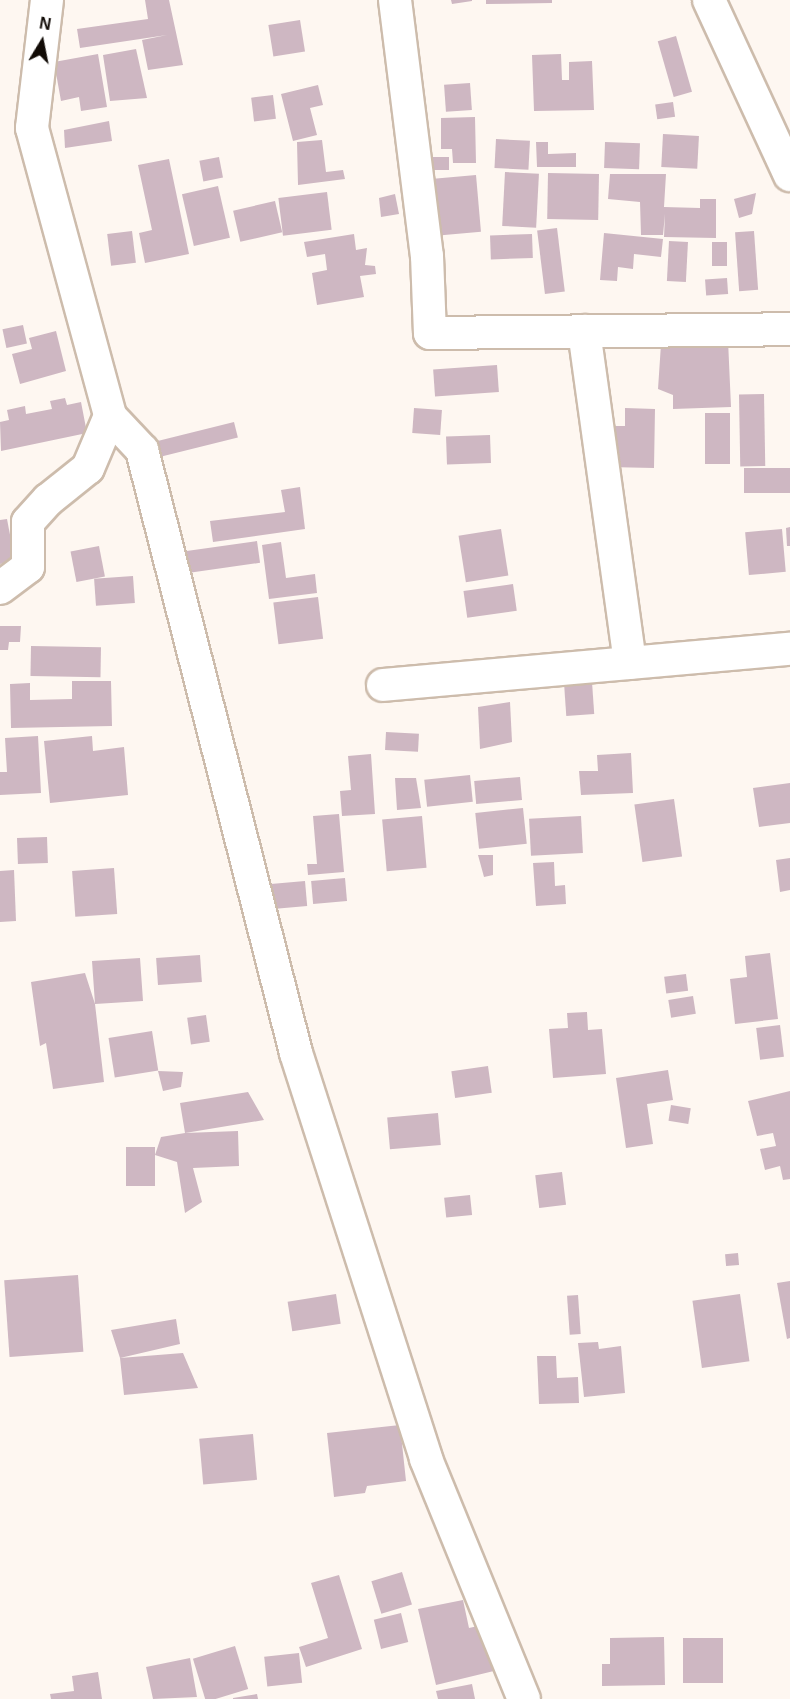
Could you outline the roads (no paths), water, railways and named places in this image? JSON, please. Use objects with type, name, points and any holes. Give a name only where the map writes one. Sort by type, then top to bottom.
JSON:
[{"type":"street","points":[[47,0],[32,128],[110,416],[142,450],[296,1053],[426,1459],[524,1699]]},
{"type":"street","points":[[394,0],[427,256],[430,333],[790,329]]},
{"type":"street","points":[[709,0],[790,176]]},
{"type":"street","points":[[584,331],[630,663]]},
{"type":"street","points":[[0,588],[28,567],[28,522],[48,500],[88,468],[110,416]]},
{"type":"street","points":[[383,685],[790,649]]}]
